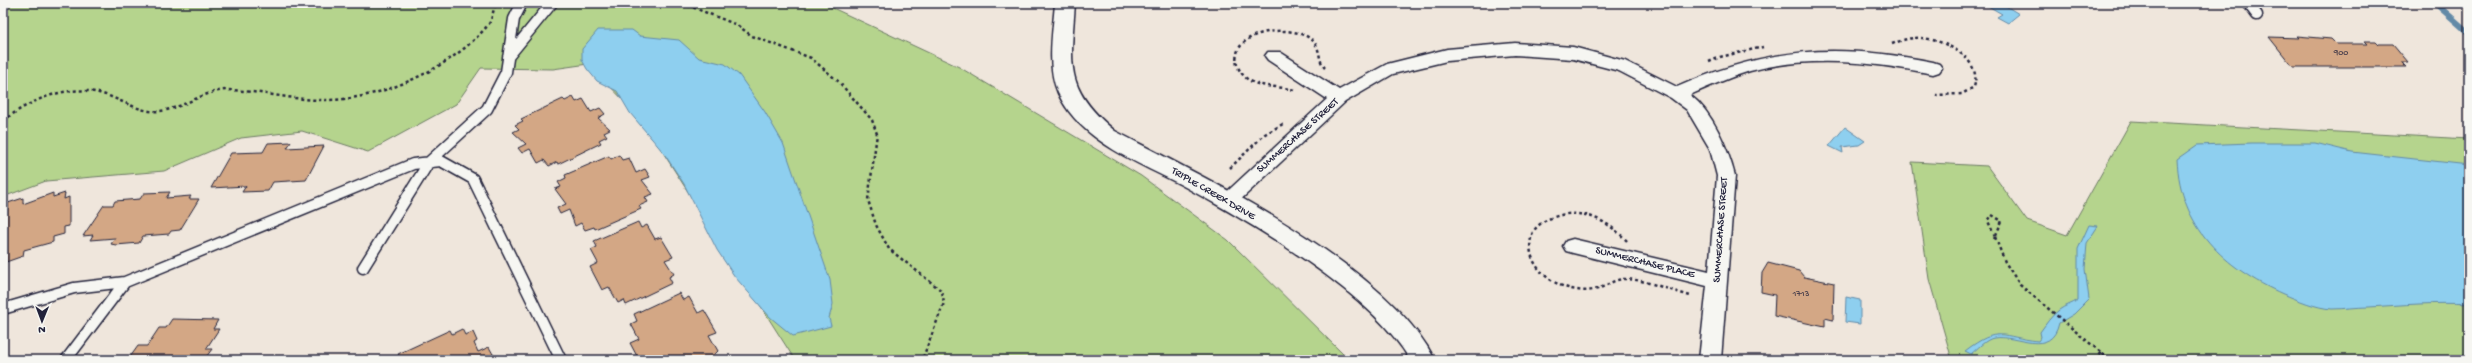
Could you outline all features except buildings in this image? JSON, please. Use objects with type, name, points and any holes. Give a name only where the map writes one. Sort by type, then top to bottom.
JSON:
[{"type":"street","name":"TRIPLE CREEK DRIVE","points":[[1065,3],[1062,75],[1067,91],[1078,110],[1091,124],[1107,136],[1228,200],[1318,258],[1366,294],[1398,326],[1423,360]]},
{"type":"street","name":"SUMMERCHASE STREET","points":[[1228,200],[1339,98],[1387,70],[1447,55],[1515,49],[1573,53],[1605,60],[1625,67],[1677,94],[1693,106],[1719,149],[1726,176],[1710,360]]},
{"type":"street","points":[[1274,56],[1339,98]]},
{"type":"street","points":[[1677,94],[1754,64],[1792,59],[1852,57],[1908,62],[1932,68]]},
{"type":"street","name":"SUMMERCHASE PLACE","points":[[1573,246],[1718,280]]},
{"type":"lane","points":[[363,268],[429,162],[487,109],[506,72],[514,19],[522,3]]},
{"type":"lane","points":[[507,58],[552,3]]},
{"type":"lane","points":[[2248,3],[2257,15]]},
{"type":"lane","points":[[3,309],[74,288],[125,282],[413,164],[441,161],[473,178],[561,360]]},
{"type":"lane","points":[[66,360],[125,282]]},
{"type":"path","points":[[3,121],[29,102],[55,93],[68,91],[100,93],[137,109],[159,111],[216,91],[227,90],[318,100],[339,100],[365,96],[407,82],[441,63],[489,24],[493,8],[497,3]]},
{"type":"path","points":[[682,3],[737,25],[752,36],[811,58],[839,82],[872,120],[877,134],[868,200],[876,225],[889,249],[942,291],[944,303],[931,332],[922,360]]},
{"type":"path","points":[[1994,240],[2002,221],[1998,217],[1992,215],[1988,222],[1994,240],[2008,271],[2020,285],[2110,360]]},
{"type":"path","points":[[2095,360],[2101,352]]},
{"type":"green space","points":[[3,3],[822,3],[959,67],[1141,176],[1228,240],[1349,360],[795,360],[641,118],[588,64],[553,69],[481,68],[456,104],[368,152],[302,131],[241,138],[164,171],[46,181],[3,197]]},
{"type":"green space","points":[[2131,121],[2469,139],[2469,360],[1952,360],[1929,279],[1912,162],[1987,166],[2027,221],[2067,235]]},
{"type":"water","points":[[1983,3],[2001,3],[2019,14],[2008,23],[1997,17],[2002,14]]},
{"type":"water","points":[[598,30],[632,30],[640,36],[679,40],[699,58],[725,64],[739,75],[765,112],[783,143],[830,280],[833,304],[829,318],[831,326],[793,336],[770,317],[735,277],[717,250],[684,184],[663,152],[630,113],[617,91],[597,81],[582,60],[582,49]]},
{"type":"water","points":[[1845,127],[1865,141],[1859,145],[1842,147],[1843,153],[1829,146]]},
{"type":"water","points":[[2315,143],[2352,152],[2469,165],[2469,304],[2457,303],[2332,309],[2320,307],[2283,294],[2242,272],[2224,258],[2196,225],[2187,205],[2180,183],[2177,159],[2197,145]]},
{"type":"water","points":[[2089,225],[2098,226],[2087,243],[2085,269],[2089,299],[2074,314],[2059,323],[2055,334],[2049,340],[2041,343],[1994,338],[1985,342],[1971,354],[1965,351],[1976,343],[1993,335],[2038,341],[2041,337],[2040,332],[2049,320],[2061,309],[2078,300],[2078,249]]},
{"type":"water","points":[[1846,297],[1860,300],[1860,324],[1845,322]]},
{"type":"waterway","points":[[2435,3],[2469,33]]}]
